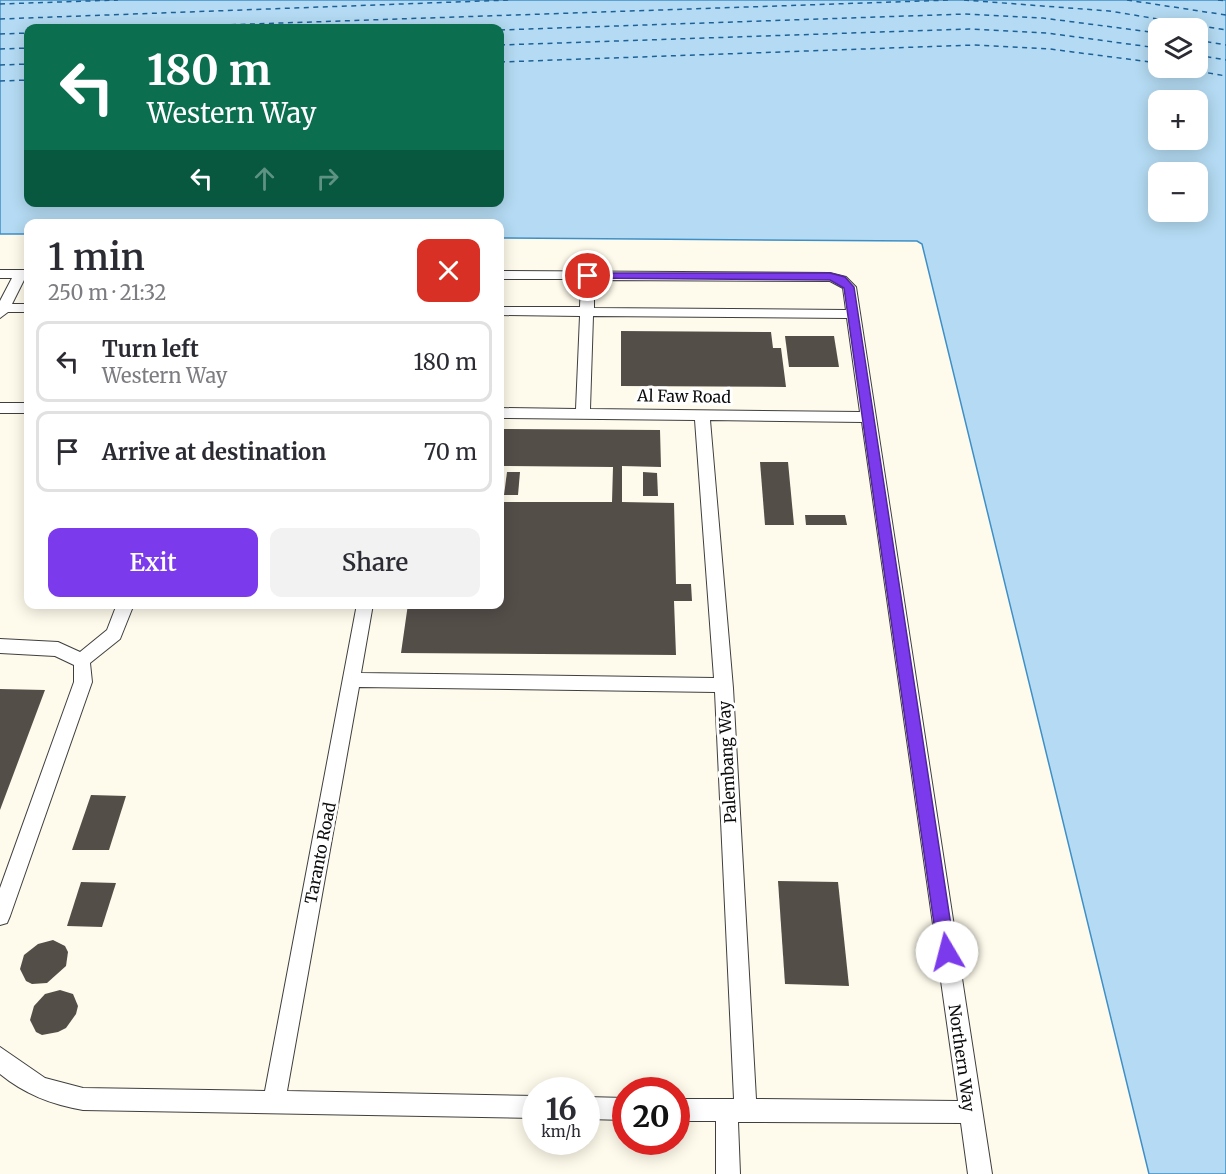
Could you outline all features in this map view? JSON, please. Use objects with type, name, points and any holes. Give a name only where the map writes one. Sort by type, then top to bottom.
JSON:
[{"type":"lane","points":[[0,274],[24,274]]},
{"type":"lane","points":[[2,311],[24,276]]},
{"type":"lane","points":[[504,276],[588,276],[583,413]]},
{"type":"lane","name":"Northern Way","points":[[588,276],[830,277],[841,280],[849,287],[980,1174]]},
{"type":"lane","points":[[2,311],[24,308]]},
{"type":"lane","points":[[504,311],[854,314]]},
{"type":"lane","points":[[0,408],[24,408]]},
{"type":"lane","name":"Al Faw Road","points":[[504,413],[869,417]]},
{"type":"lane","name":"Palembang Way","points":[[702,414],[723,685],[737,1111],[728,1174]]},
{"type":"lane","points":[[81,661],[114,634],[124,609]]},
{"type":"lane","name":"Taranto Road","points":[[274,1102],[364,609]]},
{"type":"lane","points":[[0,646],[58,649],[81,661],[84,671],[83,682],[0,916]]},
{"type":"lane","points":[[352,680],[723,685]]},
{"type":"lane","points":[[0,1058],[34,1084],[67,1097],[522,1107]]},
{"type":"lane","points":[[690,1110],[970,1112]]},
{"type":"water","points":[[0,0],[1226,0],[1226,1174],[1149,1174],[922,244],[917,241],[504,238],[504,219],[24,219],[24,234],[0,234]]},
{"type":"building","points":[[621,331],[771,332],[773,348],[781,348],[786,387],[621,386]]},
{"type":"building","points":[[785,336],[834,336],[839,367],[789,367]]},
{"type":"building","points":[[504,429],[660,430],[661,467],[622,466],[622,502],[674,503],[676,584],[691,584],[692,601],[674,601],[676,655],[401,653],[407,609],[504,609],[504,502],[612,502],[613,467],[504,466]]},
{"type":"building","points":[[760,462],[788,462],[794,525],[765,525]]},
{"type":"building","points":[[507,472],[520,472],[518,495],[504,495]]},
{"type":"building","points":[[643,472],[657,473],[658,496],[643,496]]},
{"type":"building","points":[[805,515],[845,515],[847,525],[806,525]]},
{"type":"building","points":[[0,689],[45,690],[0,810]]},
{"type":"building","points":[[91,795],[126,796],[109,850],[72,850]]},
{"type":"building","points":[[778,881],[838,882],[849,986],[785,984]]},
{"type":"building","points":[[81,882],[116,883],[102,927],[67,926]]},
{"type":"building","points":[[53,940],[65,946],[68,952],[66,966],[47,983],[32,984],[26,981],[20,969],[24,955],[38,944]]},
{"type":"building","points":[[60,990],[73,994],[78,1006],[76,1014],[66,1028],[42,1035],[36,1032],[30,1020],[34,1006],[45,994]]},
{"type":"ferry route","points":[[0,4],[118,0]]},
{"type":"ferry route","points":[[0,19],[509,0]]},
{"type":"ferry route","points":[[252,24],[951,0]]},
{"type":"ferry route","points":[[964,0],[1109,11],[1226,30]]},
{"type":"ferry route","points":[[1127,0],[1226,15]]},
{"type":"ferry route","points":[[1218,0],[1226,1]]},
{"type":"ferry route","points":[[504,30],[965,14],[1043,18],[1148,32]]},
{"type":"ferry route","points":[[504,45],[969,29],[1047,33],[1148,47]]},
{"type":"ferry route","points":[[0,34],[24,33]]},
{"type":"ferry route","points":[[1208,42],[1226,45]]},
{"type":"ferry route","points":[[504,62],[974,45],[1050,49],[1148,62]]},
{"type":"ferry route","points":[[0,49],[24,48]]},
{"type":"ferry route","points":[[1208,57],[1226,60]]},
{"type":"ferry route","points":[[0,65],[24,64]]},
{"type":"ferry route","points":[[1208,73],[1226,76]]},
{"type":"ferry route","points":[[0,81],[24,80]]},
{"type":"route","points":[[588,276],[830,277],[838,278],[849,287],[947,952]]}]
